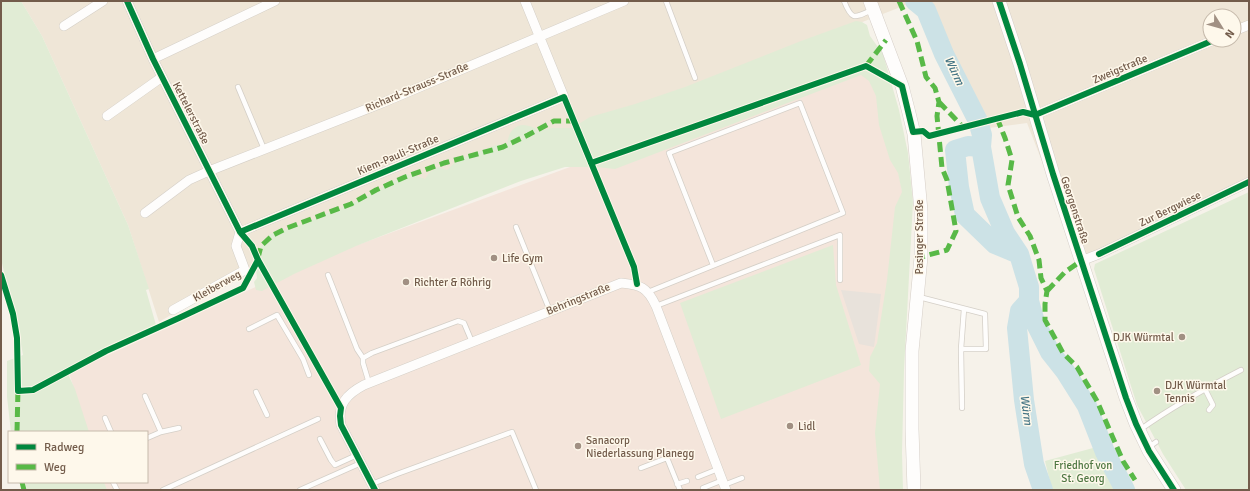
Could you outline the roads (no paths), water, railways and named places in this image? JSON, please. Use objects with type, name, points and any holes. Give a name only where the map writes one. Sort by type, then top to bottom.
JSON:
[{"type":"street","points":[[64,26],[103,1]]},
{"type":"street","name":"Kettelerstraße","points":[[127,1],[153,59],[240,232]]},
{"type":"street","points":[[153,59],[275,1]]},
{"type":"street","points":[[524,1],[538,36]]},
{"type":"street","name":"Richard-Strauss-Straße","points":[[145,213],[189,180],[209,171],[382,103],[624,1]]},
{"type":"street","name":"Georgenstraße","points":[[999,1],[1126,398],[1138,427],[1152,445],[1174,490]]},
{"type":"street","name":"Pasinger Straße","points":[[872,5],[902,86],[914,134],[921,212],[921,257],[912,352],[912,429],[915,487]]},
{"type":"street","name":"Kiem-Pauli-Straße","points":[[240,232],[564,97],[538,36]]},
{"type":"street","name":"Zweigstraße","points":[[1035,116],[1202,45]]},
{"type":"street","points":[[107,116],[162,77]]},
{"type":"street","name":"Zur Bergwiese","points":[[1082,261],[1249,182]]},
{"type":"street","name":"Kleiberweg","points":[[173,310],[245,270],[236,246],[240,232]]},
{"type":"street","name":"Behringstraße","points":[[359,459],[341,425],[340,416],[341,408],[344,402],[353,391],[369,383],[621,283],[637,284],[648,292]]},
{"type":"street","points":[[648,292],[656,306],[724,485]]},
{"type":"street","points":[[359,459],[374,487]]},
{"type":"lane","points":[[666,1],[695,78]]},
{"type":"lane","points":[[844,1],[849,13],[853,16],[857,16],[872,5]]},
{"type":"lane","points":[[238,87],[264,149]]},
{"type":"lane","points":[[648,292],[843,213],[800,103],[669,153],[713,265]]},
{"type":"lane","points":[[516,227],[550,311]]},
{"type":"lane","points":[[656,306],[840,234],[840,280]]},
{"type":"lane","points":[[328,275],[357,349],[363,358],[369,383]]},
{"type":"lane","points":[[917,297],[985,314],[986,349],[961,349]]},
{"type":"lane","points":[[962,408],[961,349],[964,309]]},
{"type":"lane","points":[[249,329],[277,315],[303,359],[309,375]]},
{"type":"lane","points":[[363,358],[372,352],[458,321],[464,323],[472,342]]},
{"type":"lane","points":[[1138,427],[1241,370]]},
{"type":"lane","points":[[1205,389],[1213,405],[1209,410]]},
{"type":"lane","points":[[256,392],[267,415]]},
{"type":"lane","points":[[145,396],[162,432]]},
{"type":"lane","points":[[104,418],[110,431]]},
{"type":"lane","points":[[163,490],[318,419]]},
{"type":"lane","points":[[148,438],[162,432],[179,428]]},
{"type":"lane","points":[[374,487],[397,474],[512,432],[536,490]]},
{"type":"lane","points":[[320,439],[331,460],[336,465],[359,459]]},
{"type":"lane","points":[[641,468],[667,458],[680,490]]},
{"type":"lane","points":[[300,490],[359,459]]},
{"type":"lane","points":[[698,477],[718,469]]},
{"type":"lane","points":[[703,488],[724,485],[742,478]]},
{"type":"lane","points":[[678,484],[687,481]]},
{"type":"waterway","name":"Würm","points":[[915,1],[926,10],[944,54],[978,121],[982,135],[981,147],[990,198],[1005,233],[1019,254],[1029,287],[1029,301],[1035,322],[1050,352],[1065,371],[1087,406],[1105,452],[1125,490]]},
{"type":"waterway","name":"Würm","points":[[981,147],[968,146],[955,150],[959,187],[965,215],[995,244],[1019,254]]},
{"type":"waterway","name":"Würm","points":[[1029,301],[1020,311],[1017,328],[1024,400],[1034,464],[1043,490]]},
{"type":"place","name":"Life Gym","points":[[494,258]]},
{"type":"place","name":"Richter & Röhrig","points":[[406,282]]},
{"type":"place","name":"DJK Würmtal","points":[[1182,337]]},
{"type":"place","name":"DJK Würmtal Tennis","points":[[1157,391]]},
{"type":"place","name":"Lidl","points":[[790,426]]},
{"type":"place","name":"Sanacorp Niederlassung Planegg","points":[[578,446]]},
{"type":"park label","name":"Friedhof von St. Georg","points":[[1083,471]]}]
